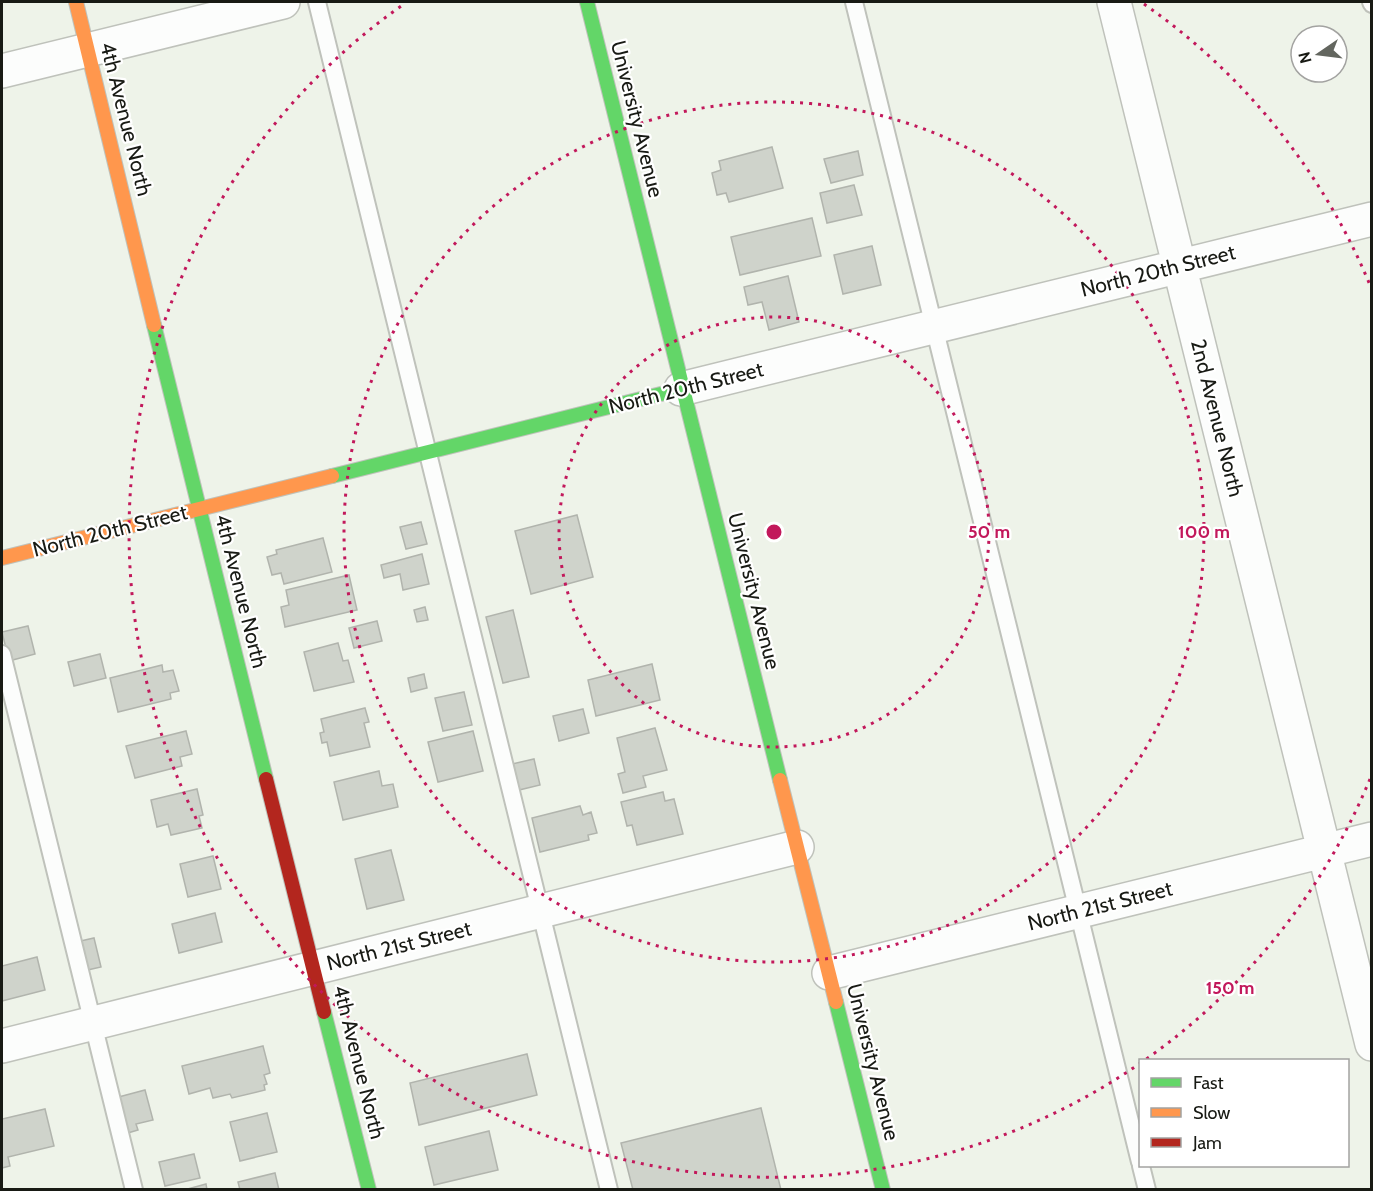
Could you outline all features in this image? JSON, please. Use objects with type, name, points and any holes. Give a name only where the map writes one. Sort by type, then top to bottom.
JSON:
[{"type":"street","name":"4th Avenue North","points":[[76,2],[198,509],[369,1190]]},
{"type":"street","points":[[2,71],[282,2]]},
{"type":"street","name":"University Avenue","points":[[587,2],[681,389],[883,1190]]},
{"type":"street","name":"2nd Avenue North","points":[[1114,2],[1371,1044]]},
{"type":"street","name":"North 20th Street","points":[[2,558],[1371,219]]},
{"type":"street","name":"North 21st Street","points":[[829,973],[1371,839]]},
{"type":"street","name":"North 21st Street","points":[[2,1046],[797,847]]},
{"type":"lane","points":[[317,2],[609,1190]]},
{"type":"lane","points":[[854,2],[1139,1156]]},
{"type":"lane","points":[[2,654],[134,1190]]},
{"type":"lane","points":[[1142,1167],[1147,1190]]},
{"type":"building","points":[[772,147],[783,188],[729,202],[726,193],[717,195],[712,173],[721,170],[719,161]]},
{"type":"building","points":[[858,151],[863,175],[831,183],[824,159]]},
{"type":"building","points":[[854,185],[862,215],[827,223],[820,193]]},
{"type":"building","points":[[812,218],[821,256],[740,275],[731,237]]},
{"type":"building","points":[[872,246],[881,285],[843,294],[834,255]]},
{"type":"building","points":[[788,276],[799,322],[769,330],[762,302],[748,305],[744,287]]},
{"type":"building","points":[[577,515],[593,577],[531,594],[515,531]]},
{"type":"building","points":[[421,522],[427,544],[406,549],[400,527]]},
{"type":"building","points":[[323,538],[332,572],[284,584],[281,573],[272,575],[267,557],[277,554],[276,550]]},
{"type":"building","points":[[422,554],[429,584],[403,590],[400,574],[384,578],[381,565]]},
{"type":"building","points":[[349,575],[357,610],[285,627],[281,607],[289,605],[286,590]]},
{"type":"building","points":[[425,607],[428,620],[417,622],[414,610]]},
{"type":"building","points":[[513,610],[529,677],[503,683],[486,617]]},
{"type":"building","points":[[377,621],[382,641],[354,648],[349,628]]},
{"type":"building","points":[[28,626],[35,654],[9,661],[2,632]]},
{"type":"building","points":[[338,643],[343,661],[348,660],[354,682],[314,691],[304,652]]},
{"type":"building","points":[[100,654],[106,678],[74,686],[68,662]]},
{"type":"building","points":[[652,664],[660,700],[596,716],[588,680]]},
{"type":"building","points":[[162,665],[163,672],[173,670],[179,691],[170,693],[171,699],[118,712],[110,678]]},
{"type":"building","points":[[424,674],[427,688],[411,692],[408,678]]},
{"type":"building","points":[[464,692],[472,725],[443,731],[435,698]]},
{"type":"building","points":[[365,708],[369,722],[364,723],[370,747],[330,756],[327,742],[322,743],[320,733],[324,732],[321,719]]},
{"type":"building","points":[[583,709],[589,733],[559,741],[553,716]]},
{"type":"building","points":[[655,728],[667,770],[643,776],[646,787],[623,793],[618,774],[625,772],[617,738]]},
{"type":"building","points":[[186,731],[192,754],[180,757],[182,766],[135,778],[126,746]]},
{"type":"building","points":[[473,731],[483,771],[438,782],[428,742]]},
{"type":"building","points":[[534,759],[540,785],[519,790],[512,764]]},
{"type":"building","points":[[379,771],[382,786],[393,784],[398,807],[343,820],[334,782]]},
{"type":"building","points":[[197,789],[203,815],[199,816],[202,828],[171,835],[168,824],[157,827],[151,800]]},
{"type":"building","points":[[663,792],[665,801],[674,799],[683,834],[637,845],[632,825],[627,826],[621,802]]},
{"type":"building","points":[[580,806],[583,815],[591,812],[597,833],[588,835],[589,840],[540,852],[532,818]]},
{"type":"building","points":[[391,850],[404,900],[367,909],[355,859]]},
{"type":"building","points":[[213,856],[221,889],[188,897],[180,864]]},
{"type":"building","points":[[215,913],[222,942],[179,953],[172,924]]},
{"type":"building","points":[[94,938],[101,967],[83,971],[76,942]]},
{"type":"building","points":[[37,957],[45,990],[2,1001],[2,966]]},
{"type":"building","points":[[263,1046],[270,1073],[264,1075],[267,1084],[264,1085],[265,1090],[232,1098],[230,1094],[213,1098],[210,1088],[189,1094],[182,1066]]},
{"type":"building","points":[[527,1054],[537,1095],[419,1125],[410,1083]]},
{"type":"building","points":[[145,1090],[153,1120],[136,1124],[138,1130],[121,1135],[111,1099]]},
{"type":"building","points":[[761,1108],[781,1190],[633,1190],[621,1143]]},
{"type":"building","points":[[45,1109],[54,1146],[8,1157],[10,1166],[2,1168],[2,1119]]},
{"type":"building","points":[[267,1113],[277,1152],[240,1161],[230,1122]]},
{"type":"building","points":[[489,1131],[498,1170],[434,1185],[425,1147]]},
{"type":"building","points":[[194,1154],[200,1178],[165,1186],[159,1162]]},
{"type":"building","points":[[275,1173],[279,1190],[240,1190],[238,1182]]},
{"type":"building","points":[[206,1184],[207,1190],[184,1190]]},
{"type":"traffic: fast","points":[[587,2],[780,780]]},
{"type":"traffic: fast","points":[[154,325],[266,779]]},
{"type":"traffic: fast","points":[[332,476],[681,389]]},
{"type":"traffic: fast","points":[[836,1002],[883,1190]]},
{"type":"traffic: fast","points":[[324,1012],[369,1190]]},
{"type":"traffic: slow","points":[[76,2],[154,325]]},
{"type":"traffic: slow","points":[[2,558],[332,476]]},
{"type":"traffic: slow","points":[[780,780],[836,1002]]},
{"type":"traffic: jam","points":[[266,779],[324,1012]]}]
